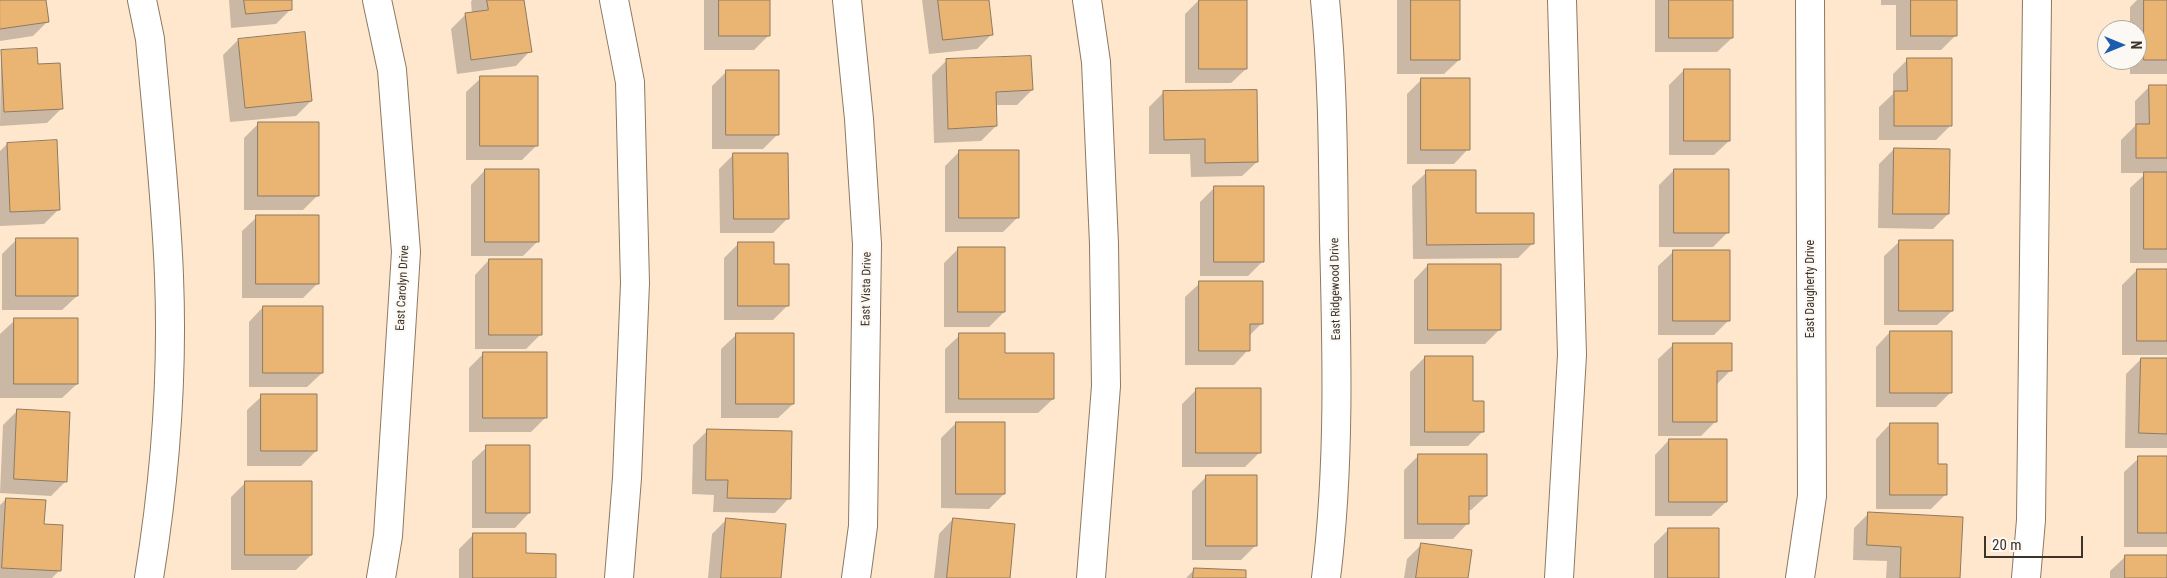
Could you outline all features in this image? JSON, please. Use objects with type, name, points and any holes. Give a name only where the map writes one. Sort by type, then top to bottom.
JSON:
[{"type":"street","points":[[142,0],[150,39],[169,276],[169,356],[162,487],[149,578]]},
{"type":"street","name":"East Carolyn Drive","points":[[377,0],[392,70],[406,252],[388,536],[381,578]]},
{"type":"street","points":[[614,0],[630,82],[635,283],[627,478],[619,578]]},
{"type":"street","name":"East Vista Drive","points":[[846,0],[859,119],[867,244],[864,526],[856,578]]},
{"type":"street","points":[[1087,0],[1096,81],[1104,244],[1106,386],[1091,578]]},
{"type":"street","name":"East Ridgewood Drive","points":[[1325,0],[1330,56],[1337,346],[1333,521],[1326,578]]},
{"type":"street","points":[[1559,578],[1572,355],[1562,0]]},
{"type":"street","name":"East Daugherty Drive","points":[[1800,578],[1812,496],[1810,0]]},
{"type":"street","points":[[2026,578],[2031,520],[2037,0]]},
{"type":"building","points":[[0,0],[46,0],[49,22],[0,29]]},
{"type":"building","points":[[244,0],[292,0],[292,10],[246,14]]},
{"type":"building","points":[[487,0],[524,0],[532,52],[471,60],[465,13],[488,10]]},
{"type":"building","points":[[719,0],[770,0],[770,36],[719,36]]},
{"type":"building","points":[[938,0],[989,0],[993,35],[943,40]]},
{"type":"building","points":[[1199,0],[1247,0],[1247,69],[1199,69]]},
{"type":"building","points":[[1411,0],[1460,0],[1460,60],[1411,60]]},
{"type":"building","points":[[1669,0],[1733,0],[1733,38],[1669,38]]},
{"type":"building","points":[[1911,0],[1957,0],[1957,36],[1911,36]]},
{"type":"building","points":[[2144,0],[2167,0],[2167,60],[2147,60],[2147,20],[2144,20]]},
{"type":"building","points":[[305,32],[312,101],[245,108],[238,39]]},
{"type":"building","points":[[37,48],[38,64],[60,63],[63,109],[4,112],[1,50]]},
{"type":"building","points":[[1031,56],[1033,90],[996,92],[997,126],[948,129],[946,59]]},
{"type":"building","points":[[1907,58],[1952,58],[1952,126],[1894,126],[1894,91],[1907,91]]},
{"type":"building","points":[[1684,69],[1730,69],[1730,141],[1684,141]]},
{"type":"building","points":[[726,70],[779,70],[779,135],[726,135]]},
{"type":"building","points":[[480,76],[538,76],[538,146],[480,146]]},
{"type":"building","points":[[1421,78],[1470,78],[1470,150],[1421,150]]},
{"type":"building","points":[[2149,85],[2167,85],[2167,158],[2136,158],[2136,124],[2149,124]]},
{"type":"building","points":[[1257,90],[1258,162],[1205,163],[1205,139],[1164,140],[1163,91]]},
{"type":"building","points":[[258,122],[319,122],[319,196],[258,196]]},
{"type":"building","points":[[57,140],[60,210],[10,212],[7,143]]},
{"type":"building","points":[[1894,148],[1950,149],[1949,214],[1893,214]]},
{"type":"building","points":[[959,150],[1019,150],[1019,218],[959,218]]},
{"type":"building","points":[[733,153],[788,153],[789,219],[734,219]]},
{"type":"building","points":[[485,169],[539,169],[539,242],[485,242]]},
{"type":"building","points":[[1674,169],[1729,169],[1729,233],[1674,233]]},
{"type":"building","points":[[1426,170],[1476,170],[1476,213],[1534,213],[1534,244],[1427,245]]},
{"type":"building","points":[[2144,172],[2167,172],[2167,249],[2144,249]]},
{"type":"building","points":[[1214,186],[1264,186],[1264,262],[1214,262]]},
{"type":"building","points":[[256,215],[319,215],[319,284],[256,284]]},
{"type":"building","points":[[16,238],[78,238],[78,296],[16,296]]},
{"type":"building","points":[[1899,240],[1953,240],[1953,311],[1899,311]]},
{"type":"building","points":[[738,242],[774,242],[774,264],[789,264],[789,306],[738,306]]},
{"type":"building","points":[[958,247],[1005,247],[1005,312],[958,312]]},
{"type":"building","points":[[1673,250],[1730,250],[1730,321],[1673,321]]},
{"type":"building","points":[[489,259],[542,259],[542,335],[489,335]]},
{"type":"building","points":[[1428,264],[1501,264],[1501,330],[1428,330]]},
{"type":"building","points":[[2137,269],[2167,269],[2167,341],[2137,341]]},
{"type":"building","points":[[1199,281],[1263,281],[1263,324],[1250,324],[1250,351],[1199,351]]},
{"type":"building","points":[[263,306],[323,306],[323,373],[263,373]]},
{"type":"building","points":[[14,318],[78,318],[78,384],[14,384]]},
{"type":"building","points":[[1890,331],[1952,331],[1952,393],[1890,393]]},
{"type":"building","points":[[736,333],[794,333],[794,404],[736,404]]},
{"type":"building","points":[[959,333],[1005,333],[1005,353],[1054,353],[1054,399],[959,399]]},
{"type":"building","points":[[1673,343],[1732,343],[1732,371],[1717,371],[1717,422],[1673,422]]},
{"type":"building","points":[[483,352],[547,352],[547,418],[483,418]]},
{"type":"building","points":[[1425,356],[1473,356],[1473,401],[1484,401],[1484,432],[1425,432]]},
{"type":"building","points":[[2141,358],[2167,358],[2167,434],[2139,433]]},
{"type":"building","points":[[1196,388],[1261,388],[1261,453],[1196,453]]},
{"type":"building","points":[[261,394],[317,394],[317,451],[261,451]]},
{"type":"building","points":[[17,409],[70,412],[67,482],[14,479]]},
{"type":"building","points":[[956,422],[1005,422],[1005,494],[956,494]]},
{"type":"building","points":[[1890,423],[1938,423],[1938,464],[1947,464],[1947,495],[1890,495]]},
{"type":"building","points":[[707,429],[792,431],[791,499],[727,498],[728,480],[706,480]]},
{"type":"building","points":[[1669,439],[1727,439],[1727,502],[1669,502]]},
{"type":"building","points":[[486,445],[530,445],[530,513],[486,513]]},
{"type":"building","points":[[1418,454],[1487,454],[1487,496],[1469,496],[1469,524],[1418,524]]},
{"type":"building","points":[[2138,456],[2167,456],[2167,533],[2138,533]]},
{"type":"building","points":[[1206,475],[1257,475],[1257,546],[1206,546]]},
{"type":"building","points":[[245,481],[312,481],[312,555],[245,555]]},
{"type":"building","points":[[6,498],[46,500],[44,524],[63,525],[61,571],[2,568]]},
{"type":"building","points":[[1868,512],[1963,517],[1960,578],[1900,578],[1901,547],[1867,545]]},
{"type":"building","points":[[726,518],[786,524],[781,578],[721,578]]},
{"type":"building","points":[[953,518],[1015,524],[1010,578],[947,578]]},
{"type":"building","points":[[1668,528],[1719,528],[1719,578],[1668,578]]},
{"type":"building","points":[[473,533],[526,533],[526,553],[556,554],[556,578],[473,578]]},
{"type":"building","points":[[1421,543],[1472,550],[1468,578],[1416,578]]},
{"type":"building","points":[[2125,555],[2167,555],[2167,578],[2125,578]]},
{"type":"building","points":[[1194,568],[1246,570],[1246,578],[1193,578]]}]
